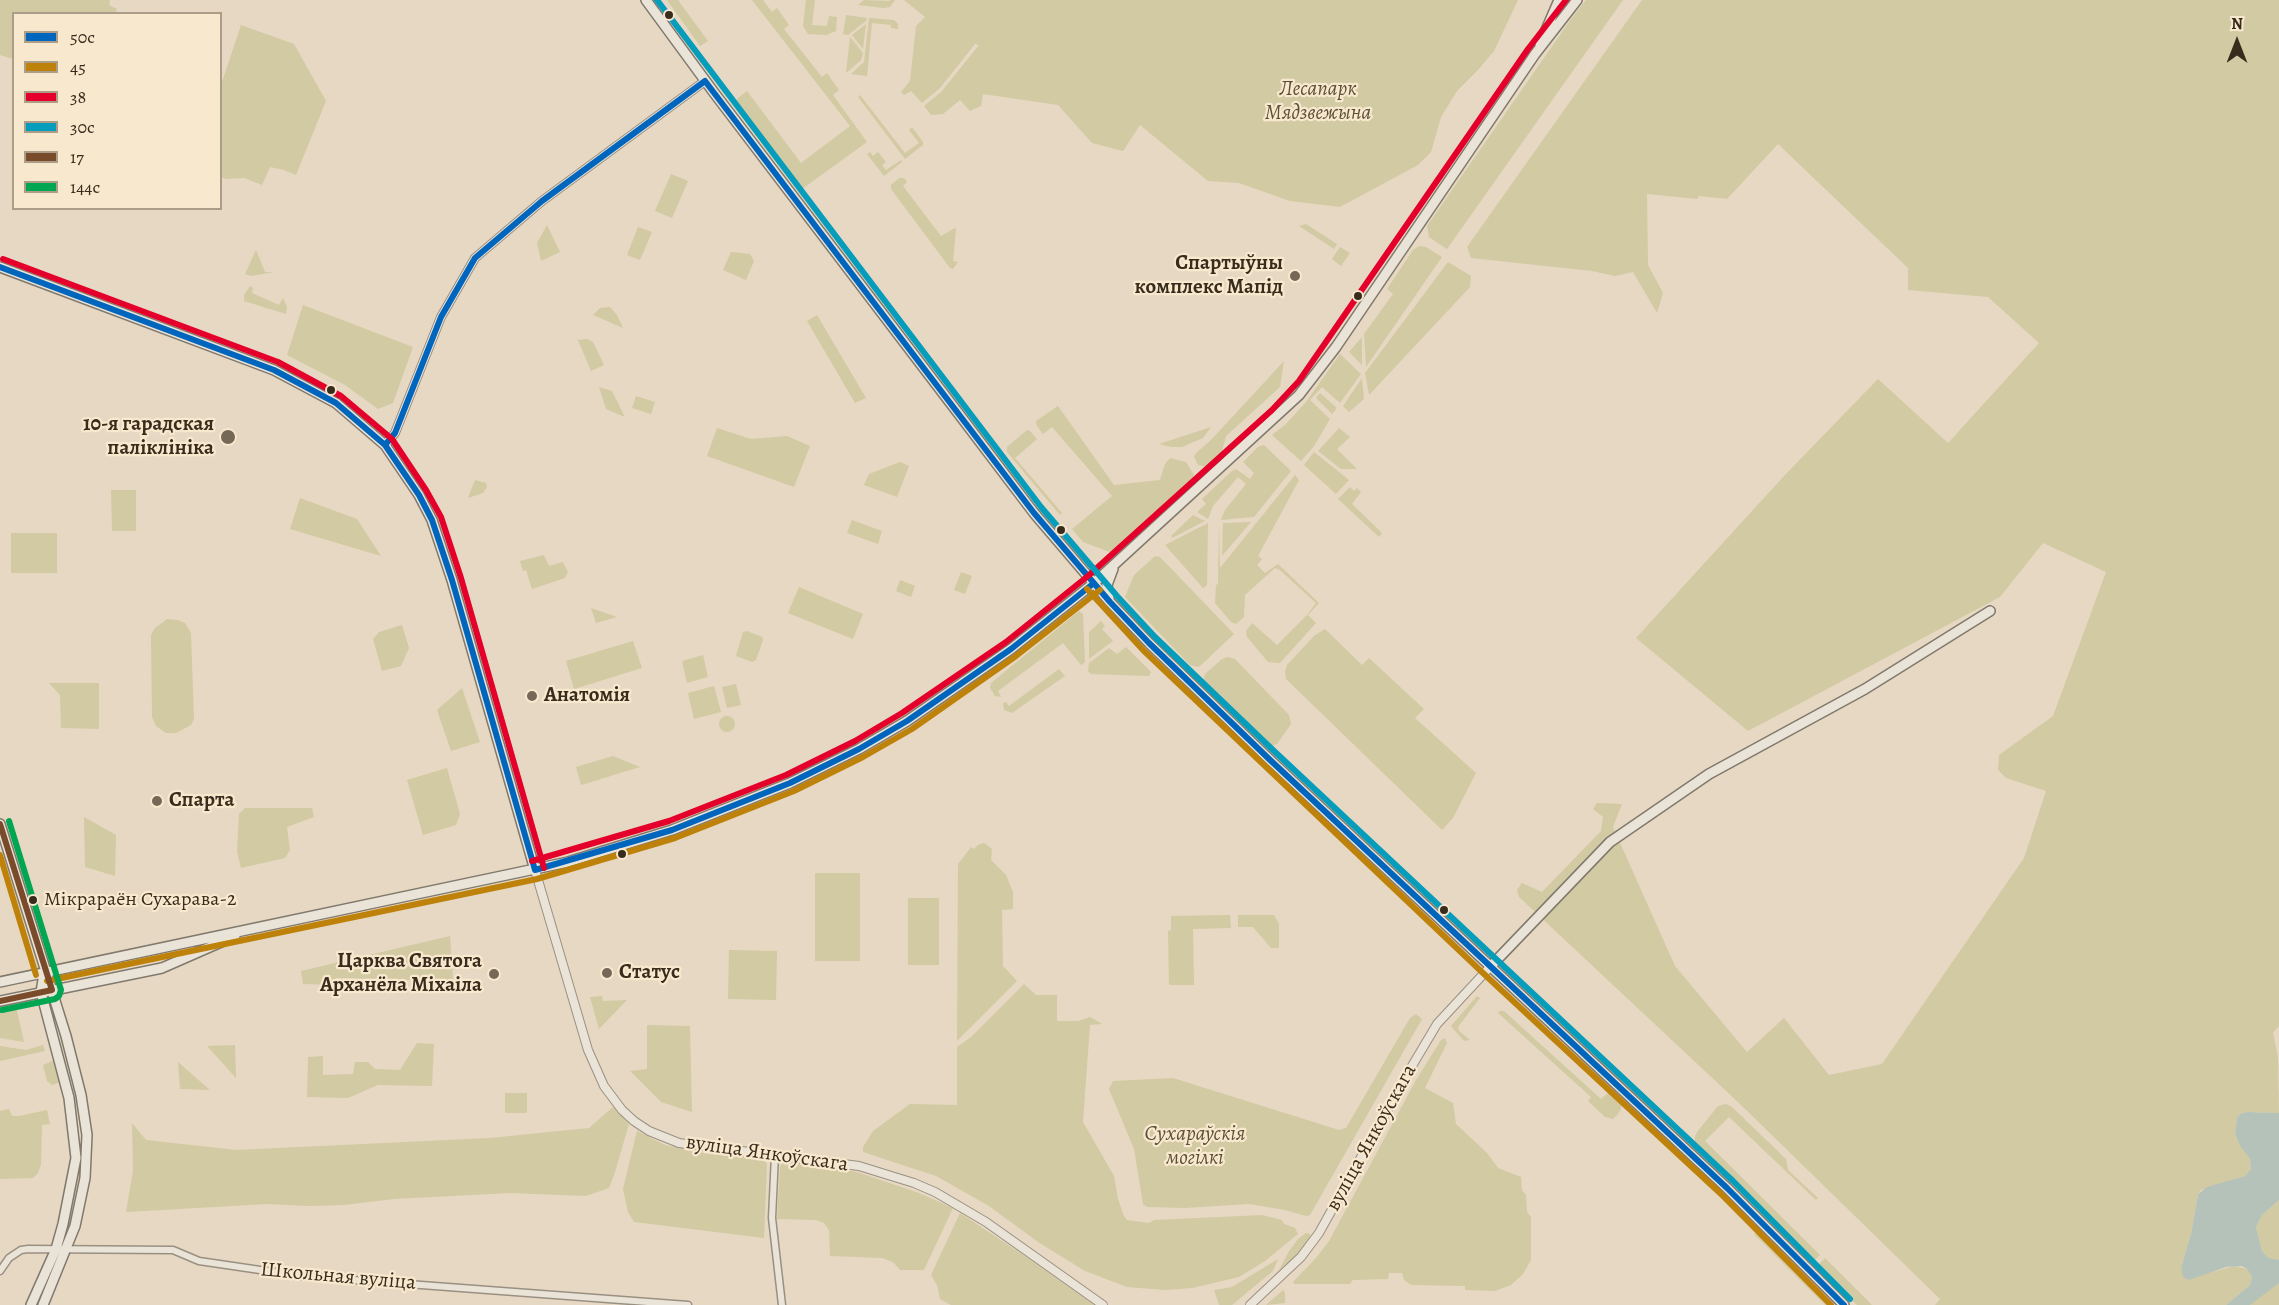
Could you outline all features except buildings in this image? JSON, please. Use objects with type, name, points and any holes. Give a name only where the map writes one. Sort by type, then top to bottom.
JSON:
[{"type":"main road","points":[[646,0],[705,81],[1034,513],[1110,602],[1149,644],[1727,1188],[1844,1305]]},
{"type":"main road","points":[[1535,54],[1559,0]]},
{"type":"main road","points":[[0,982],[535,870],[672,830],[790,783],[859,749],[907,721],[1011,649],[1094,584],[1278,416],[1306,387],[1535,54],[1577,0]]},
{"type":"main road","points":[[0,267],[274,370],[336,403],[386,445],[432,520],[454,587],[535,870]]},
{"type":"main road","points":[[1110,602],[1107,585],[1109,575],[1116,565]]},
{"type":"main road","points":[[1490,967],[1610,842],[1709,774],[1865,689],[1990,611]]},
{"type":"main road","points":[[0,824],[71,1053],[84,1109],[87,1135],[85,1178],[75,1226],[43,1305]]},
{"type":"main road","points":[[0,1001],[162,968],[251,929]]},
{"type":"main road","points":[[32,1305],[56,1249],[74,1177],[76,1158],[72,1112],[41,992],[45,972]]},
{"type":"main road","points":[[72,1112],[84,1109]]},
{"type":"street","points":[[386,445],[395,433],[441,317],[475,258],[542,201],[705,81]]},
{"type":"street","name":"вуліца Янкоўскага","points":[[535,870],[588,1050],[604,1086],[622,1110],[650,1131],[679,1143],[867,1168],[904,1179],[936,1192],[1014,1241],[1103,1305]]},
{"type":"street","name":"вуліца Янкоўскага","points":[[1250,1305],[1301,1257],[1319,1233],[1437,1024],[1490,967]]},
{"type":"street","points":[[776,1155],[772,1218],[782,1305]]},
{"type":"street","name":"Школьная вуліца","points":[[0,1271],[9,1258],[21,1250],[173,1250],[199,1261],[301,1276],[688,1305]]},
{"type":"green space","points":[[0,0],[110,0],[109,5],[117,9],[116,12],[12,12],[12,59],[0,55]]},
{"type":"green space","points":[[667,0],[678,0],[708,41],[700,46]]},
{"type":"green space","points":[[752,0],[763,0],[772,12],[777,8],[789,25],[784,29],[822,77],[827,73],[839,90],[833,95],[867,142],[802,189],[737,101],[738,98],[747,91],[801,163],[850,126]]},
{"type":"green space","points":[[806,0],[815,0],[812,25],[827,26],[829,16],[837,17],[836,31],[826,35],[808,34],[803,26]]},
{"type":"green space","points":[[864,0],[895,0],[890,7],[884,8],[858,5]]},
{"type":"green space","name":"Лесапарк Мядзвежына","points":[[904,0],[1518,0],[1494,51],[1457,91],[1441,117],[1431,152],[1418,165],[1340,207],[1290,201],[1239,183],[1208,181],[1140,125],[1123,151],[1092,143],[1058,105],[983,94],[981,106],[970,111],[960,100],[943,114],[931,115],[924,106],[942,91],[979,45],[975,44],[940,88],[922,103],[911,91],[904,95],[901,92],[910,81],[916,26],[925,17]]},
{"type":"green space","points":[[1586,0],[1623,0],[1447,249],[1429,237],[1427,226]]},
{"type":"green space","points":[[1642,0],[2279,0],[2279,1026],[2273,1033],[2278,1057],[2279,1113],[2247,1112],[2240,1114],[2237,1118],[2235,1134],[2240,1146],[2250,1159],[2251,1169],[2245,1176],[2201,1190],[2198,1194],[2191,1234],[2181,1268],[2208,1273],[2235,1266],[2247,1269],[2252,1277],[2250,1285],[2226,1305],[1935,1305],[1940,1299],[1739,1103],[1519,897],[1517,890],[1522,883],[1542,892],[1601,831],[1603,817],[1593,809],[1597,803],[1622,804],[1613,827],[1675,966],[1747,1052],[1784,1018],[1829,1075],[1882,1064],[2024,858],[2046,791],[2006,778],[1998,770],[1999,755],[2053,716],[2106,572],[2043,543],[2000,597],[1748,731],[1636,638],[1784,476],[1878,379],[1948,443],[2039,343],[1988,297],[1908,290],[1908,268],[1778,144],[1727,199],[1699,196],[1697,199],[1647,194],[1648,265],[1663,293],[1657,313],[1633,272],[1615,276],[1592,271],[1471,258],[1467,247]]},
{"type":"green space","points":[[846,15],[867,18],[848,35],[843,34]]},
{"type":"green space","points":[[869,18],[894,20],[898,24],[898,29],[891,28],[891,25],[872,23],[867,76],[851,74],[864,62]]},
{"type":"green space","points":[[866,24],[863,49],[852,35]]},
{"type":"green space","points":[[241,25],[294,44],[326,101],[296,175],[270,167],[262,185],[244,178],[222,177],[222,82]]},
{"type":"green space","points":[[850,37],[863,53],[861,60],[846,73]]},
{"type":"green space","points":[[860,95],[905,153],[919,143],[909,130],[912,127],[923,145],[905,159],[858,97]]},
{"type":"green space","points":[[870,152],[873,156],[878,152],[886,162],[882,165],[886,170],[901,160],[902,162],[884,176],[867,154]]},
{"type":"green space","points":[[671,174],[688,181],[672,218],[655,211]]},
{"type":"green space","points":[[899,178],[904,178],[907,182],[903,186],[941,236],[956,229],[953,261],[958,262],[953,269],[891,189],[891,185]]},
{"type":"green space","points":[[1306,224],[1337,244],[1334,249],[1299,226]]},
{"type":"green space","points":[[547,225],[560,252],[541,261],[537,243]]},
{"type":"green space","points":[[638,227],[652,232],[640,260],[627,255]]},
{"type":"green space","points":[[1419,246],[1426,247],[1442,257],[1366,367],[1364,334],[1393,294],[1387,289],[1413,250]]},
{"type":"green space","points":[[1340,247],[1350,253],[1341,266],[1332,259]]},
{"type":"green space","points":[[256,250],[265,272],[274,272],[251,276],[245,274]]},
{"type":"green space","points":[[731,252],[750,254],[754,261],[746,280],[723,270]]},
{"type":"green space","points":[[1448,262],[1471,276],[1470,287],[1369,395],[1365,373]]},
{"type":"green space","points":[[250,286],[253,288],[252,293],[279,305],[283,298],[287,307],[286,314],[244,301],[244,295]]},
{"type":"green space","points":[[303,305],[413,347],[393,403],[378,409],[345,385],[287,355]]},
{"type":"green space","points":[[610,307],[623,328],[593,315],[600,308]]},
{"type":"green space","points":[[817,315],[866,398],[855,403],[807,321]]},
{"type":"green space","points":[[1362,337],[1362,365],[1349,352]]},
{"type":"green space","points":[[587,339],[593,342],[604,365],[591,371],[578,340]]},
{"type":"green space","points":[[1340,354],[1361,374],[1340,403],[1322,387],[1310,400],[1330,419],[1314,446],[1301,461],[1272,435],[1286,424],[1306,402]]},
{"type":"green space","points":[[1284,361],[1280,387],[1226,436],[1221,455],[1208,467],[1198,465],[1194,457],[1196,453],[1211,440]]},
{"type":"green space","points":[[1362,378],[1364,399],[1349,412],[1343,406]]},
{"type":"green space","points":[[599,387],[612,391],[625,417],[606,409]]},
{"type":"green space","points":[[1320,393],[1337,408],[1332,414],[1316,398]]},
{"type":"green space","points":[[636,396],[655,402],[651,414],[632,408]]},
{"type":"green space","points":[[1058,406],[1114,485],[1160,480],[1165,464],[1170,458],[1186,462],[1194,475],[1192,482],[1115,554],[1083,542],[1072,529],[1112,496],[1052,427],[1043,434],[1037,426],[1036,421]]},
{"type":"green space","points":[[1211,427],[1203,438],[1182,447],[1159,444]]},
{"type":"green space","points":[[717,428],[751,439],[787,436],[810,446],[794,487],[707,456]]},
{"type":"green space","points":[[1339,428],[1350,437],[1337,449],[1357,469],[1341,469],[1318,451]]},
{"type":"green space","points":[[1027,430],[1037,439],[1015,458],[1062,513],[1060,515],[1007,452],[1007,447]]},
{"type":"green space","points":[[1264,445],[1291,471],[1254,517],[1221,520],[1225,510],[1246,484],[1238,477],[1213,506],[1208,519],[1197,512],[1206,504],[1202,499],[1232,471],[1236,469],[1250,479],[1254,473],[1243,462],[1258,447]]},
{"type":"green space","points":[[1314,452],[1349,480],[1336,494],[1304,465]]},
{"type":"green space","points":[[900,462],[909,466],[897,497],[864,485],[869,474]]},
{"type":"green space","points":[[1295,475],[1299,480],[1258,556],[1262,559],[1257,565],[1265,573],[1278,564],[1319,603],[1308,615],[1316,623],[1280,663],[1268,662],[1247,637],[1246,631],[1252,623],[1277,645],[1316,603],[1275,568],[1245,595],[1244,617],[1236,624],[1231,622],[1215,603],[1216,585],[1218,584],[1219,523],[1220,568]]},
{"type":"green space","points":[[475,480],[486,483],[487,487],[483,493],[468,498]]},
{"type":"green space","points":[[1350,487],[1354,491],[1357,488],[1361,492],[1352,504],[1382,533],[1379,537],[1338,499]]},
{"type":"green space","points":[[111,490],[136,490],[136,531],[112,531]]},
{"type":"green space","points":[[300,498],[357,519],[381,556],[290,529]]},
{"type":"green space","points":[[1193,515],[1205,521],[1172,538],[1171,536]]},
{"type":"green space","points":[[852,520],[882,531],[878,544],[847,533]]},
{"type":"green space","points":[[1251,522],[1222,556],[1223,523]]},
{"type":"green space","points":[[1208,523],[1207,585],[1203,588],[1165,545]]},
{"type":"green space","points":[[11,533],[57,533],[57,573],[11,573]]},
{"type":"green space","points":[[544,555],[549,566],[563,562],[568,572],[565,578],[532,589],[526,570],[523,571],[520,561]]},
{"type":"green space","points":[[1155,556],[1160,557],[1234,634],[1199,667],[1190,665],[1125,597],[1134,575]]},
{"type":"green space","points":[[961,572],[972,576],[965,594],[954,590]]},
{"type":"green space","points":[[900,580],[915,586],[911,597],[896,591]]},
{"type":"green space","points":[[799,587],[863,614],[853,639],[788,613]]},
{"type":"green space","points":[[591,608],[617,617],[596,623]]},
{"type":"green space","points":[[1079,611],[1083,614],[1085,662],[1081,665],[1063,643],[998,691],[1001,697],[995,696],[990,688],[991,683]]},
{"type":"green space","points":[[167,619],[185,623],[191,633],[194,719],[191,725],[176,733],[166,733],[156,726],[152,717],[151,635],[155,628]]},
{"type":"green space","points":[[1101,621],[1105,626],[1102,629],[1113,641],[1089,659],[1089,632]]},
{"type":"green space","points":[[402,625],[409,648],[401,666],[382,671],[373,639],[379,632]]},
{"type":"green space","points":[[1325,629],[1362,665],[1369,658],[1424,709],[1415,718],[1476,773],[1453,818],[1442,830],[1286,679],[1287,665],[1314,636]]},
{"type":"green space","points":[[747,631],[762,637],[763,640],[756,660],[752,662],[736,656],[743,632]]},
{"type":"green space","points":[[633,641],[642,668],[574,689],[566,661]]},
{"type":"green space","points":[[1126,647],[1151,672],[1149,676],[1091,674],[1088,671],[1089,663],[1109,648],[1117,654]]},
{"type":"green space","points":[[703,655],[708,677],[687,683],[682,661]]},
{"type":"green space","points":[[1228,657],[1235,659],[1289,715],[1291,724],[1277,744],[1265,746],[1205,686],[1203,681],[1205,674],[1222,659]]},
{"type":"green space","points":[[1059,669],[1065,676],[1012,713],[1004,710],[1003,703],[1006,702],[1009,706]]},
{"type":"green space","points":[[49,683],[99,683],[99,729],[61,728],[60,695]]},
{"type":"green space","points":[[736,684],[741,705],[727,708],[722,687]]},
{"type":"green space","points":[[714,686],[721,712],[694,719],[688,693]]},
{"type":"green space","points":[[462,688],[480,742],[451,751],[437,710]]},
{"type":"green space","points":[[727,716],[733,718],[735,724],[733,730],[727,732],[721,730],[719,724],[721,718]]},
{"type":"green space","points":[[613,756],[640,767],[581,785],[576,767]]},
{"type":"green space","points":[[447,768],[460,814],[456,825],[423,835],[407,780]]},
{"type":"green space","points":[[245,808],[312,808],[314,817],[287,827],[290,850],[285,858],[241,868],[237,852],[239,814]]},
{"type":"green space","points":[[84,817],[116,835],[115,876],[85,867]]},
{"type":"green space","points":[[984,843],[992,849],[991,860],[1006,875],[1013,892],[1013,909],[1002,910],[1003,966],[1017,981],[957,1041],[958,864],[971,847],[974,849]]},
{"type":"green space","points":[[815,873],[860,873],[860,961],[815,961]]},
{"type":"green space","points":[[908,898],[939,898],[939,965],[908,965]]},
{"type":"green space","points":[[1230,915],[1231,928],[1193,929],[1194,985],[1169,985],[1168,931],[1171,930],[1171,916]]},
{"type":"green space","points":[[1238,915],[1274,915],[1279,924],[1279,948],[1271,948],[1253,927],[1238,927]]},
{"type":"green space","points":[[450,936],[453,981],[336,978],[335,985],[303,984],[301,971]]},
{"type":"green space","points":[[729,950],[777,951],[776,1000],[728,999]]},
{"type":"green space","points":[[1024,984],[1036,995],[1057,995],[1057,1021],[1079,1021],[1090,1017],[1102,1024],[1090,1025],[1083,1122],[1114,1176],[1118,1199],[1127,1220],[1149,1223],[1154,1220],[1262,1215],[1282,1220],[1284,1224],[1295,1228],[1298,1234],[1265,1261],[1239,1277],[1192,1288],[1165,1290],[1127,1287],[1085,1271],[1038,1242],[989,1206],[936,1176],[863,1152],[863,1147],[873,1131],[910,1104],[957,1105],[957,1047],[971,1037]]},
{"type":"green space","points":[[602,996],[603,1001],[627,1000],[599,1029],[590,997]]},
{"type":"green space","points":[[1477,996],[1480,998],[1458,1027],[1459,1031],[1470,1040],[1464,1041],[1451,1026]]},
{"type":"green space","points":[[15,1002],[24,1042],[0,1038],[0,1006]]},
{"type":"green space","points":[[1504,1011],[1601,1099],[1608,1093],[1621,1105],[1618,1114],[1613,1119],[1605,1117],[1588,1101],[1591,1097],[1498,1013]]},
{"type":"green space","name":"Сухараўскія могілкі","points":[[1416,1014],[1422,1019],[1310,1215],[1249,1204],[1185,1208],[1147,1207],[1143,1204],[1134,1149],[1109,1089],[1113,1081],[1173,1078],[1339,1130],[1346,1128],[1410,1018]]},
{"type":"green space","points":[[647,1025],[690,1026],[692,1112],[661,1102],[630,1071],[647,1069]]},
{"type":"green space","points":[[1445,1038],[1447,1043],[1425,1088],[1453,1103],[1456,1124],[1487,1153],[1498,1168],[1521,1177],[1522,1190],[1526,1195],[1527,1212],[1531,1217],[1531,1260],[1523,1274],[1511,1285],[1495,1291],[1465,1290],[1465,1286],[1411,1285],[1404,1280],[1402,1273],[1389,1273],[1388,1279],[1353,1280],[1350,1284],[1294,1284],[1293,1282],[1329,1241],[1416,1080],[1441,1040]]},
{"type":"green space","points":[[417,1043],[434,1044],[432,1086],[378,1085],[348,1098],[307,1097],[308,1057],[323,1056],[323,1075],[353,1074],[355,1062],[368,1062],[375,1069],[400,1070]]},
{"type":"green space","points":[[43,1045],[45,1051],[0,1061],[0,1046],[26,1050]]},
{"type":"green space","points":[[235,1045],[236,1078],[207,1046]]},
{"type":"green space","points":[[54,1060],[58,1062],[61,1082],[52,1085],[47,1081],[43,1065]]},
{"type":"green space","points":[[178,1062],[210,1090],[180,1089]]},
{"type":"green space","points":[[505,1093],[527,1093],[527,1113],[505,1113]]},
{"type":"green space","points":[[1726,1104],[1732,1107],[1786,1159],[1788,1170],[1818,1198],[1816,1200],[1729,1117],[1705,1141],[1820,1255],[1815,1260],[1810,1259],[1695,1143],[1697,1132],[1718,1106]]},
{"type":"green space","points":[[613,1107],[629,1124],[615,1172],[609,1188],[586,1196],[510,1193],[394,1199],[344,1205],[267,1204],[126,1212],[133,1171],[132,1123],[146,1140],[236,1150],[490,1138],[589,1128]]},
{"type":"green space","points":[[9,1109],[12,1116],[47,1110],[50,1124],[42,1125],[41,1164],[38,1173],[33,1178],[0,1179],[0,1111]]},
{"type":"green space","points":[[637,1131],[665,1145],[709,1154],[763,1159],[767,1164],[764,1238],[634,1222],[628,1212],[623,1189]]},
{"type":"green space","points":[[783,1162],[857,1172],[919,1193],[953,1208],[924,1270],[900,1270],[893,1262],[882,1258],[830,1256],[829,1230],[824,1223],[816,1220],[777,1219],[780,1167]]},
{"type":"green space","points":[[2279,1200],[2279,1260],[2269,1258],[2262,1251],[2256,1227],[2262,1215]]},
{"type":"green space","points":[[960,1213],[1094,1305],[951,1305],[940,1299],[937,1285],[931,1275]]},
{"type":"green space","points":[[1306,1233],[1310,1234],[1310,1238],[1295,1257],[1279,1270],[1289,1251]]},
{"type":"green space","points":[[1754,1234],[1762,1234],[1832,1305],[1825,1305]]},
{"type":"green space","points":[[1825,1258],[1872,1305],[1857,1305],[1818,1268]]},
{"type":"green space","points":[[1278,1259],[1273,1271],[1232,1305],[1219,1305],[1214,1290],[1232,1287]]},
{"type":"green space","points":[[2279,1283],[2279,1305],[2250,1305],[2254,1300]]},
{"type":"green space","points":[[1283,1290],[1285,1303],[1266,1305]]},
{"type":"shaded area","points":[[2247,1112],[2279,1113],[2279,1200],[2262,1215],[2256,1227],[2262,1251],[2269,1258],[2279,1260],[2279,1283],[2250,1305],[2226,1305],[2250,1285],[2252,1277],[2247,1269],[2242,1266],[2226,1267],[2189,1280],[2183,1277],[2181,1268],[2191,1234],[2198,1194],[2207,1187],[2245,1176],[2251,1169],[2250,1159],[2240,1146],[2235,1134],[2237,1118],[2240,1114]]},
{"type":"transit line","name":"30с","points":[[657,0],[1041,507],[1117,596],[1155,637],[1274,751],[1733,1181],[1850,1299]]},
{"type":"transit line","name":"38","points":[[532,861],[669,821],[786,775],[855,741],[902,713],[1006,642],[1088,576],[1272,410],[1299,381],[1528,49],[1566,0]]},
{"type":"transit line","name":"50с","points":[[385,445],[395,433],[441,317],[475,258],[542,201],[705,81],[1034,513],[1110,602],[1268,758],[1727,1188],[1844,1305]]},
{"type":"transit line","name":"38","points":[[3,259],[278,362],[341,396],[392,439],[441,517],[461,578],[544,868]]},
{"type":"transit line","name":"50с","points":[[0,267],[274,370],[336,403],[385,445],[419,495],[432,520],[452,580],[535,870],[672,830],[790,783],[859,749],[907,721],[1011,649],[1094,583]]},
{"type":"transit line","name":"45","points":[[1087,589],[1143,650],[1484,974],[1721,1194],[1831,1305]]},
{"type":"transit line","name":"45","points":[[47,981],[537,879],[675,838],[794,791],[863,757],[912,729],[1016,656],[1100,590]]},
{"type":"transit line","name":"144с","points":[[2,1010],[55,999],[61,990],[9,821]]},
{"type":"transit line","name":"17","points":[[0,824],[52,990],[0,1001]]},
{"type":"transit line","name":"45","points":[[0,855],[36,975]]},
{"type":"place","name":"Спартыўны комплекс Мапід","points":[[1295,276]]},
{"type":"place","name":"10-я гарадская паліклініка","points":[[228,437]]},
{"type":"place","name":"Анатомія","points":[[532,696]]},
{"type":"place","name":"Спарта","points":[[157,801]]},
{"type":"place","name":"Мікрараён Сухарава-2","points":[[33,900]]},
{"type":"place","name":"Статус","points":[[607,973]]},
{"type":"place","name":"Царква Святога Арханёла Міхаіла","points":[[494,974]]}]
